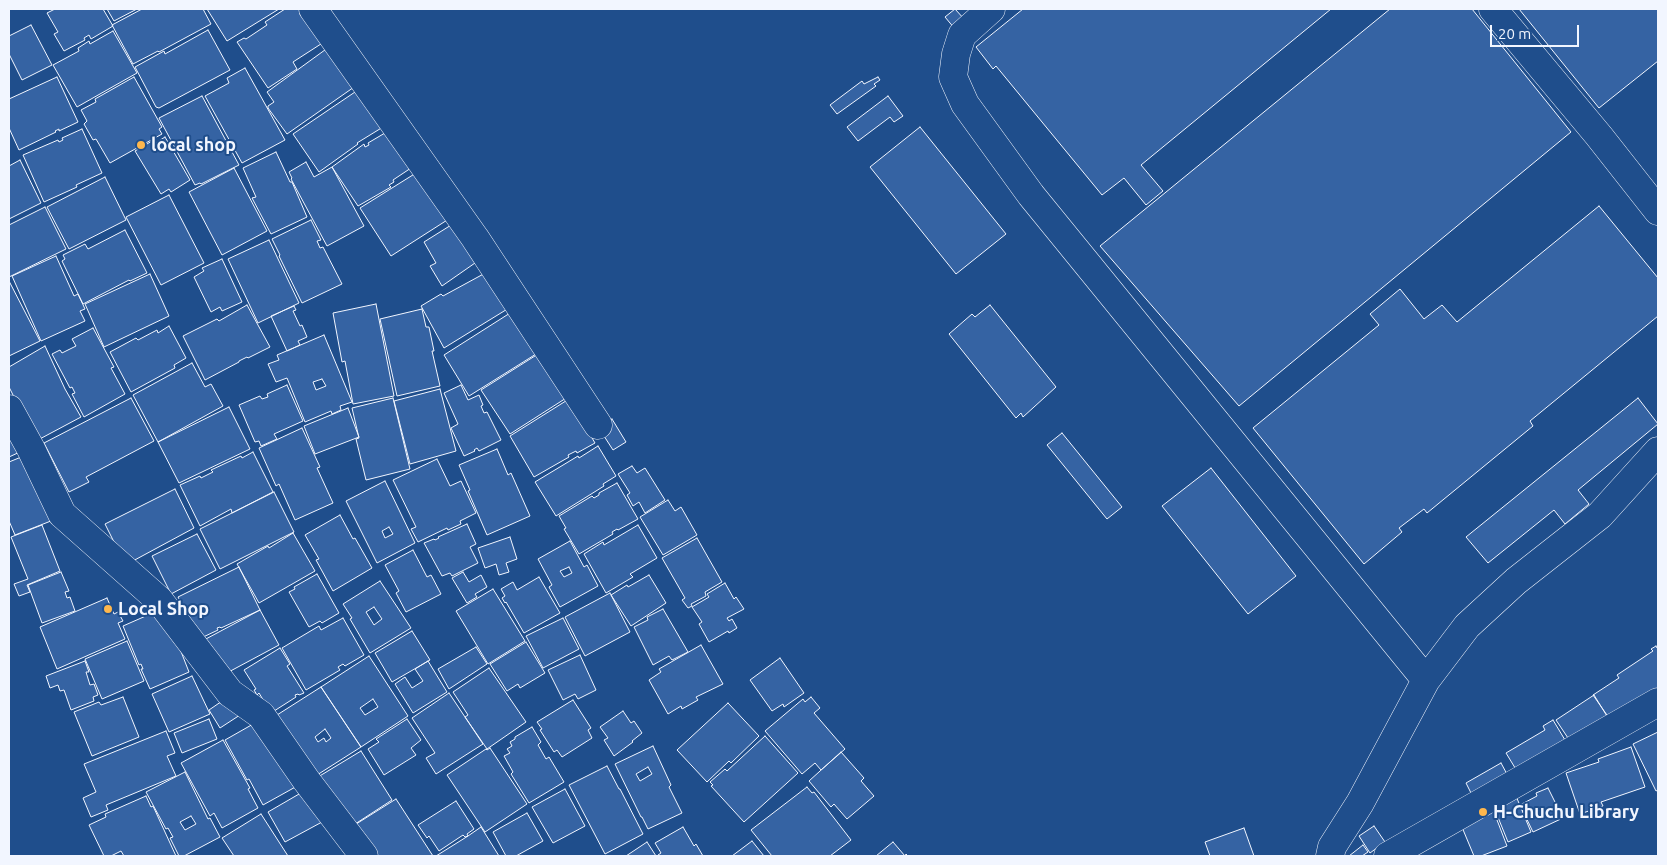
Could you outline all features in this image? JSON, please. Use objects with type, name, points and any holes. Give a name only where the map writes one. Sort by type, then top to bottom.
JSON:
[{"type":"street","points":[[313,9],[475,238],[598,425]]},
{"type":"street","points":[[991,9],[962,35],[956,54],[953,77],[964,104],[1031,195],[1426,680]]},
{"type":"street","points":[[1493,9],[1599,136],[1658,211]]},
{"type":"street","points":[[9,409],[32,448],[62,514],[159,600],[230,693],[261,715],[306,780],[364,856]]},
{"type":"street","points":[[1330,856],[1332,848],[1360,803],[1426,680],[1467,626],[1516,582],[1600,515],[1658,452]]},
{"type":"street","points":[[1388,856],[1658,702]]},
{"type":"building","points":[[55,9],[103,9],[113,26],[91,39],[89,35],[84,38],[85,40],[64,51],[54,34],[58,32],[47,13]]},
{"type":"building","points":[[107,9],[137,9],[114,21]]},
{"type":"building","points":[[142,9],[203,9],[211,24],[133,64],[112,25]]},
{"type":"building","points":[[207,9],[279,9],[227,41]]},
{"type":"building","points":[[285,9],[303,9],[324,42],[293,62],[297,69],[268,88],[237,42],[244,38],[246,39],[267,25],[265,22]]},
{"type":"building","points":[[955,9],[965,20],[955,29],[945,17]]},
{"type":"building","points":[[1023,9],[1331,9],[1141,165],[1163,191],[1146,205],[1124,178],[1102,195],[996,66],[993,69],[976,47]]},
{"type":"building","points":[[1390,9],[1472,9],[1571,132],[1239,406],[1100,246]]},
{"type":"building","points":[[1519,9],[1658,9],[1658,61],[1599,108]]},
{"type":"building","points":[[31,25],[52,65],[22,80],[9,54],[9,36]]},
{"type":"building","points":[[208,30],[230,70],[159,108],[156,107],[135,67],[164,51],[165,54]]},
{"type":"building","points":[[113,31],[137,73],[77,107],[53,65],[79,51],[78,48],[89,41],[90,44]]},
{"type":"building","points":[[329,47],[357,85],[287,134],[268,108],[274,102],[267,92]]},
{"type":"building","points":[[245,68],[285,140],[242,163],[205,96],[229,83],[227,78]]},
{"type":"building","points":[[57,77],[78,122],[59,131],[59,129],[19,150],[9,128],[9,99]]},
{"type":"building","points":[[134,77],[162,127],[159,129],[162,134],[110,163],[96,139],[93,140],[84,124],[87,121],[81,110],[96,102],[95,99]]},
{"type":"building","points":[[878,77],[880,80],[874,84],[876,86],[837,114],[830,105],[862,81],[864,84]]},
{"type":"building","points":[[358,90],[383,127],[357,143],[319,172],[293,134]]},
{"type":"building","points":[[202,96],[239,165],[201,184],[195,185],[159,118]]},
{"type":"building","points":[[888,96],[903,116],[894,122],[890,117],[858,141],[847,127]]},
{"type":"building","points":[[920,127],[1006,234],[956,274],[870,167]]},
{"type":"building","points":[[82,129],[102,173],[44,202],[23,155],[58,140],[59,142],[63,140],[62,138]]},
{"type":"building","points":[[390,130],[414,166],[393,180],[394,182],[389,185],[391,187],[358,206],[332,167],[364,144],[365,147],[369,145],[368,143]]},
{"type":"building","points":[[165,137],[190,180],[171,192],[169,189],[161,194],[135,151],[152,141],[154,144]]},
{"type":"building","points":[[276,152],[290,182],[292,182],[307,217],[271,234],[252,198],[256,197],[243,168]]},
{"type":"building","points":[[20,160],[41,203],[9,219],[9,166]]},
{"type":"building","points":[[306,162],[314,177],[332,167],[364,226],[327,246],[289,172]]},
{"type":"building","points":[[234,168],[267,231],[222,255],[189,192]]},
{"type":"building","points":[[424,168],[455,215],[391,256],[360,208]]},
{"type":"building","points":[[105,177],[126,220],[69,249],[47,207]]},
{"type":"building","points":[[169,195],[204,263],[161,285],[126,217]]},
{"type":"building","points":[[1599,206],[1658,278],[1658,316],[1530,421],[1533,426],[1427,513],[1424,509],[1399,528],[1402,532],[1364,564],[1253,428],[1379,325],[1370,314],[1400,289],[1424,319],[1442,305],[1457,322]]},
{"type":"building","points":[[45,207],[66,249],[9,277],[9,225]]},
{"type":"building","points":[[311,220],[321,240],[317,241],[320,248],[323,247],[342,284],[302,303],[272,239]]},
{"type":"building","points":[[456,222],[466,248],[475,263],[442,286],[430,266],[436,263],[424,242]]},
{"type":"building","points":[[125,230],[147,273],[129,280],[83,304],[62,261],[65,259],[63,255],[85,244],[88,249]]},
{"type":"building","points":[[269,240],[299,303],[258,323],[228,259]]},
{"type":"building","points":[[56,256],[74,296],[78,294],[85,309],[80,311],[85,321],[41,341],[12,276]]},
{"type":"building","points":[[222,259],[242,302],[222,311],[220,307],[211,312],[194,277],[204,271],[202,268]]},
{"type":"building","points":[[489,271],[509,308],[444,348],[421,306],[441,294],[443,296]]},
{"type":"building","points":[[150,274],[169,316],[104,347],[85,304]]},
{"type":"building","points":[[9,281],[40,341],[9,356]]},
{"type":"building","points":[[376,304],[394,396],[353,404],[345,361],[342,362],[333,313]]},
{"type":"building","points":[[247,305],[270,347],[239,361],[205,380],[183,336],[217,319],[219,321]]},
{"type":"building","points":[[990,305],[1056,387],[1023,417],[1021,413],[1016,418],[949,334],[972,314],[975,317]]},
{"type":"building","points":[[294,306],[296,310],[293,311],[307,337],[298,341],[300,345],[287,351],[271,316]]},
{"type":"building","points":[[518,308],[544,349],[469,396],[444,355]]},
{"type":"building","points":[[422,309],[426,327],[429,327],[440,386],[397,396],[380,319]]},
{"type":"building","points":[[169,326],[186,358],[174,365],[175,368],[131,392],[110,352],[136,338],[138,340],[157,330],[158,333]]},
{"type":"building","points":[[93,328],[114,367],[111,368],[125,394],[84,417],[72,394],[75,393],[72,387],[70,388],[52,354],[60,350],[62,353],[76,346],[72,339]]},
{"type":"building","points":[[324,335],[352,402],[340,406],[341,410],[332,414],[331,411],[305,422],[287,378],[276,382],[268,364],[279,360],[277,355]],"holes":[[[322,379],[326,386],[316,390],[313,382]]]},
{"type":"building","points":[[45,346],[65,389],[81,417],[36,441],[9,387],[9,367]]},
{"type":"building","points":[[546,349],[574,393],[510,434],[481,390]]},
{"type":"building","points":[[192,363],[205,387],[211,384],[223,406],[158,442],[133,395]]},
{"type":"building","points":[[287,385],[303,421],[274,434],[277,439],[261,446],[259,441],[255,442],[239,405],[260,396],[262,399],[268,397],[267,394]]},
{"type":"building","points":[[461,385],[468,400],[479,395],[484,413],[487,412],[501,440],[479,451],[477,448],[475,451],[464,456],[451,428],[458,424],[444,393]]},
{"type":"building","points":[[440,389],[456,451],[410,464],[394,401]]},
{"type":"building","points":[[131,398],[154,441],[86,477],[89,482],[69,492],[44,443]]},
{"type":"building","points":[[393,398],[410,469],[366,480],[356,439],[359,438],[352,408]]},
{"type":"building","points":[[1638,398],[1658,424],[1578,490],[1589,504],[1565,524],[1554,510],[1488,563],[1466,537]]},
{"type":"building","points":[[569,399],[595,443],[577,453],[576,451],[568,455],[569,457],[534,477],[510,436]]},
{"type":"building","points":[[229,407],[250,449],[179,483],[158,442]]},
{"type":"building","points":[[348,408],[359,437],[315,454],[304,426]]},
{"type":"building","points":[[612,419],[626,442],[613,450],[604,436],[609,433],[604,423]]},
{"type":"building","points":[[9,420],[22,451],[9,457]]},
{"type":"building","points":[[302,428],[320,467],[317,468],[333,503],[295,520],[279,484],[276,486],[259,448]]},
{"type":"building","points":[[1062,433],[1122,507],[1107,519],[1047,445]]},
{"type":"building","points":[[598,446],[616,476],[603,484],[604,486],[556,516],[535,482]]},
{"type":"building","points":[[497,449],[508,475],[511,473],[530,516],[487,535],[459,465]]},
{"type":"building","points":[[253,452],[273,492],[232,513],[231,509],[200,526],[180,485],[200,476],[201,478],[213,472],[211,470]]},
{"type":"building","points":[[31,453],[56,519],[15,535],[9,521],[9,462]]},
{"type":"building","points":[[437,459],[450,486],[461,481],[476,513],[460,521],[461,524],[448,530],[447,528],[418,542],[411,529],[416,527],[393,480]]},
{"type":"building","points":[[632,466],[637,473],[645,468],[665,500],[645,513],[639,502],[633,506],[627,495],[630,493],[618,474]]},
{"type":"building","points":[[1211,468],[1296,576],[1248,614],[1162,506]]},
{"type":"building","points":[[385,481],[415,543],[377,563],[346,501]],"holes":[[[389,527],[393,534],[385,538],[382,531]]]},
{"type":"building","points":[[617,483],[638,519],[617,529],[612,532],[613,534],[579,554],[564,529],[566,528],[559,516],[592,496],[594,498]]},
{"type":"building","points":[[175,489],[194,528],[131,562],[118,550],[105,524]]},
{"type":"building","points":[[274,492],[294,532],[220,569],[200,529]]},
{"type":"building","points":[[668,500],[675,511],[681,507],[697,535],[663,555],[640,517]]},
{"type":"building","points":[[340,515],[372,568],[333,591],[316,560],[319,559],[305,535]]},
{"type":"building","points":[[467,524],[476,544],[470,547],[478,563],[452,576],[450,573],[442,576],[424,543],[435,540]]},
{"type":"building","points":[[42,525],[60,571],[27,585],[30,592],[19,596],[14,584],[28,579],[11,537]]},
{"type":"building","points":[[638,525],[657,558],[630,574],[633,577],[606,593],[584,554],[603,542],[604,545]]},
{"type":"building","points":[[293,533],[315,571],[259,603],[237,564]]},
{"type":"building","points":[[197,534],[216,570],[171,594],[152,556]]},
{"type":"building","points":[[510,537],[517,559],[506,563],[509,572],[499,575],[496,564],[485,568],[478,548]]},
{"type":"building","points":[[697,538],[722,582],[705,592],[706,596],[691,604],[692,606],[688,608],[682,600],[685,598],[662,558]]},
{"type":"building","points":[[570,541],[584,567],[587,565],[598,586],[560,607],[549,587],[552,585],[538,559]],"holes":[[[569,567],[572,573],[564,577],[560,571]]]},
{"type":"building","points":[[413,550],[427,577],[431,575],[441,594],[406,612],[396,593],[399,591],[385,565]]},
{"type":"building","points":[[239,567],[260,610],[221,628],[217,628],[218,630],[199,639],[178,597]]},
{"type":"building","points":[[61,572],[69,591],[65,592],[67,598],[70,597],[75,611],[42,623],[28,585]]},
{"type":"building","points":[[463,572],[469,582],[481,575],[487,587],[475,594],[477,597],[467,603],[452,578]]},
{"type":"building","points":[[317,574],[339,613],[322,623],[320,621],[309,627],[289,592],[295,589],[294,587]]},
{"type":"building","points":[[649,575],[666,603],[631,626],[611,595]]},
{"type":"building","points":[[539,577],[560,613],[524,633],[502,598],[505,596],[501,589],[513,582],[517,590]]},
{"type":"building","points":[[380,581],[411,628],[370,653],[343,604]],"holes":[[[374,607],[382,619],[374,625],[366,612]]]},
{"type":"building","points":[[725,583],[734,599],[736,597],[744,609],[727,618],[729,621],[732,619],[737,628],[709,642],[699,624],[702,622],[692,607],[709,597],[707,594]]},
{"type":"building","points":[[493,589],[525,641],[488,664],[456,611]]},
{"type":"building","points":[[610,593],[630,632],[585,656],[565,617]]},
{"type":"building","points":[[107,598],[114,614],[118,612],[123,621],[118,623],[125,639],[57,669],[40,627]]},
{"type":"building","points":[[164,608],[189,672],[150,689],[141,669],[143,669],[141,664],[139,665],[123,626]]},
{"type":"building","points":[[663,609],[688,652],[672,660],[669,656],[653,665],[634,627],[648,620],[647,617]]},
{"type":"building","points":[[260,610],[279,645],[223,675],[204,640]]},
{"type":"building","points":[[343,618],[364,655],[345,666],[343,664],[338,667],[340,670],[306,690],[282,648],[319,626],[321,630]]},
{"type":"building","points":[[563,618],[579,649],[543,668],[526,636]]},
{"type":"building","points":[[412,631],[430,660],[392,682],[375,653]]},
{"type":"building","points":[[127,641],[144,681],[102,699],[85,659]]},
{"type":"building","points":[[526,642],[545,673],[520,688],[518,684],[507,691],[490,664]]},
{"type":"building","points":[[701,645],[723,684],[696,697],[698,700],[682,709],[681,706],[668,714],[649,680],[661,672],[659,669]]},
{"type":"building","points":[[1656,646],[1658,647],[1658,692],[1609,718],[1593,695],[1619,678],[1617,675],[1653,651],[1651,649]]},
{"type":"building","points":[[476,647],[487,664],[449,689],[438,669]]},
{"type":"building","points":[[280,648],[290,664],[287,666],[304,693],[295,695],[296,697],[271,713],[259,693],[257,695],[254,690],[256,689],[244,670]]},
{"type":"building","points":[[580,655],[596,690],[578,699],[575,694],[563,700],[548,670]]},
{"type":"building","points":[[369,656],[408,716],[361,747],[321,687]],"holes":[[[373,699],[378,707],[365,715],[360,708]]]},
{"type":"building","points":[[780,658],[804,693],[784,707],[783,704],[772,711],[750,680]]},
{"type":"building","points":[[85,661],[89,672],[86,672],[90,685],[94,684],[98,695],[93,697],[94,701],[71,710],[64,690],[60,691],[58,685],[50,688],[46,676]]},
{"type":"building","points":[[428,661],[447,692],[413,713],[395,684],[405,677],[412,688],[423,681],[415,669]]},
{"type":"building","points":[[489,668],[526,722],[487,749],[465,717],[468,715],[453,692]]},
{"type":"building","points":[[192,676],[210,714],[169,732],[152,694]]},
{"type":"building","points":[[321,687],[361,747],[317,775],[277,715]],"holes":[[[325,729],[331,738],[326,742],[324,738],[318,742],[315,737]]]},
{"type":"building","points":[[449,693],[483,744],[436,774],[426,758],[435,753],[412,718]]},
{"type":"building","points":[[1594,695],[1610,721],[1570,741],[1556,720]]},
{"type":"building","points":[[123,697],[139,737],[92,756],[74,712],[99,702],[101,705]]},
{"type":"building","points":[[228,697],[240,715],[220,728],[209,710]]},
{"type":"building","points":[[811,697],[820,708],[814,713],[845,749],[821,770],[815,763],[802,774],[765,731],[803,699],[805,702]]},
{"type":"building","points":[[573,700],[591,728],[588,730],[592,738],[562,757],[557,750],[554,752],[537,722]]},
{"type":"building","points":[[728,703],[759,736],[731,763],[729,761],[707,782],[677,750]]},
{"type":"building","points":[[623,711],[631,723],[634,721],[642,733],[614,756],[604,740],[608,738],[600,727]]},
{"type":"building","points":[[209,719],[217,739],[182,753],[174,733]]},
{"type":"building","points":[[262,719],[299,785],[263,805],[225,740]]},
{"type":"building","points":[[407,719],[421,740],[411,748],[416,755],[384,775],[368,749],[379,742],[376,739]]},
{"type":"building","points":[[1553,720],[1565,740],[1520,776],[1506,753],[1545,730],[1543,726]]},
{"type":"building","points":[[532,727],[541,742],[538,745],[546,759],[549,757],[564,782],[529,803],[511,774],[513,772],[504,756],[510,753],[507,749],[512,746],[510,742]]},
{"type":"building","points":[[166,731],[175,753],[167,756],[176,776],[106,805],[108,810],[91,817],[83,798],[96,792],[84,764]]},
{"type":"building","points":[[1658,732],[1658,790],[1656,791],[1633,744]]},
{"type":"building","points":[[765,736],[798,773],[744,822],[711,786],[713,785],[710,782],[725,769],[727,771]]},
{"type":"building","points":[[223,740],[250,788],[248,789],[258,808],[222,828],[214,813],[210,816],[181,763]]},
{"type":"building","points":[[653,746],[671,785],[669,787],[682,813],[648,829],[615,764]],"holes":[[[648,767],[652,774],[640,781],[636,774]]]},
{"type":"building","points":[[1631,747],[1645,787],[1601,802],[1603,806],[1580,814],[1566,773],[1599,762],[1598,759]]},
{"type":"building","points":[[490,748],[527,804],[485,832],[447,775]]},
{"type":"building","points":[[361,751],[392,800],[352,826],[318,777]]},
{"type":"building","points":[[841,752],[864,778],[861,781],[874,796],[847,819],[834,804],[831,807],[809,781]]},
{"type":"building","points":[[1501,763],[1508,776],[1473,797],[1466,783]]},
{"type":"building","points":[[607,766],[643,834],[605,854],[569,785]]},
{"type":"building","points":[[185,772],[208,819],[210,818],[220,837],[184,856],[179,856],[170,838],[173,837],[168,828],[166,829],[146,792]],"holes":[[[191,816],[196,824],[185,830],[180,822]]]},
{"type":"building","points":[[807,787],[812,793],[814,792],[851,840],[830,856],[772,856],[751,830]]},
{"type":"building","points":[[1548,788],[1563,818],[1533,832],[1520,805],[1537,796],[1536,793]]},
{"type":"building","points":[[565,789],[585,826],[553,843],[532,807]]},
{"type":"building","points":[[306,790],[322,822],[285,842],[268,812]]},
{"type":"building","points":[[146,796],[151,807],[153,806],[176,856],[124,856],[121,851],[111,856],[104,856],[89,825],[106,817],[105,814]]},
{"type":"building","points":[[1516,796],[1531,832],[1508,842],[1493,805]]},
{"type":"building","points":[[396,799],[433,856],[372,856],[353,826]]},
{"type":"building","points":[[456,801],[474,829],[467,834],[468,836],[465,837],[463,835],[439,851],[429,836],[427,838],[418,825]]},
{"type":"building","points":[[1492,807],[1507,846],[1481,856],[1474,856],[1459,820]]},
{"type":"building","points":[[527,813],[543,841],[516,856],[506,856],[493,832]]},
{"type":"building","points":[[261,814],[288,856],[234,856],[222,838]]},
{"type":"building","points":[[1374,826],[1385,842],[1370,853],[1359,836]]},
{"type":"building","points":[[481,827],[499,856],[436,856],[468,836]]},
{"type":"building","points":[[683,827],[694,846],[696,844],[703,856],[659,856],[661,853],[655,843]]},
{"type":"building","points":[[1244,828],[1254,856],[1210,856],[1205,842]]},
{"type":"building","points":[[752,841],[764,856],[732,856]]},
{"type":"building","points":[[647,842],[656,856],[626,856]]},
{"type":"building","points":[[893,842],[905,856],[876,856]]},
{"type":"building","points":[[1363,845],[1368,852],[1362,856],[1349,856]]},
{"type":"place","name":"local shop","points":[[141,145]]},
{"type":"place","name":"Local Shop","points":[[108,609]]},
{"type":"place","name":"H-Chuchu Library","points":[[1483,812]]}]
